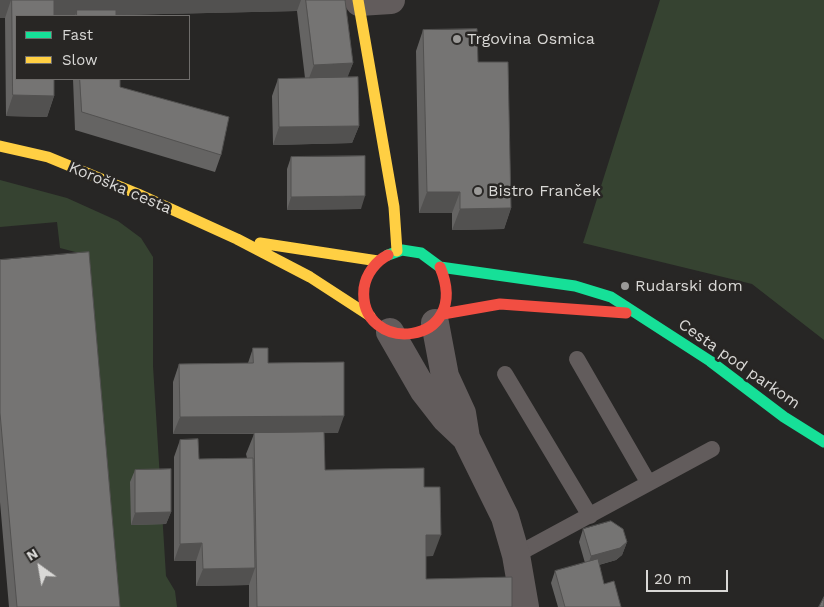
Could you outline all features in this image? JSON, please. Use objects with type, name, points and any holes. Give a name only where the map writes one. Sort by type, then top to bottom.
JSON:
[{"type":"main road","points":[[359,1],[394,207],[397,251]]},
{"type":"main road","name":"Koroška cesta","points":[[0,146],[48,157],[138,194],[237,239]]},
{"type":"main road","points":[[237,239],[378,261]]},
{"type":"main road","points":[[237,239],[310,277],[380,324],[403,335],[426,330],[439,318],[447,302],[446,278],[432,259],[421,253],[409,250],[397,251],[386,254],[370,269],[365,279],[363,291],[365,304],[380,324]]},
{"type":"main road","name":"Cesta pod parkom","points":[[440,268],[575,286],[611,297],[710,361],[784,416],[824,442]]},
{"type":"main road","points":[[439,318],[500,304],[635,314]]},
{"type":"street","points":[[359,1],[391,0]]},
{"type":"street","points":[[439,318],[445,376],[462,413],[466,438],[505,517],[516,555],[525,607]]},
{"type":"street","points":[[380,324],[424,391],[445,418],[466,438]]},
{"type":"lane","points":[[576,359],[648,482]]},
{"type":"lane","points":[[505,374],[590,516]]},
{"type":"lane","points":[[516,555],[712,449]]},
{"type":"green space","points":[[660,0],[824,0],[824,340],[752,284],[583,243]]},
{"type":"green space","points":[[0,180],[67,198],[118,221],[141,238],[153,257],[153,366],[166,576],[175,591],[177,607],[115,607],[90,263],[83,254],[60,248],[57,222],[0,227]]},
{"type":"building","points":[[12,0],[54,0],[54,15],[15,15],[15,80],[54,80],[54,96],[13,95]]},
{"type":"building","points":[[306,0],[345,0],[353,63],[314,65]]},
{"type":"building","points":[[77,10],[116,10],[116,15],[77,15]]},
{"type":"building","points":[[477,29],[478,62],[508,62],[511,208],[460,209],[460,192],[427,192],[423,30]]},
{"type":"building","points":[[358,77],[359,126],[279,127],[278,79]]},
{"type":"building","points":[[80,80],[120,80],[120,87],[229,117],[221,155],[82,112]]},
{"type":"building","points":[[365,156],[365,196],[291,197],[291,157]]},
{"type":"building","points":[[89,252],[120,607],[17,607],[0,413],[0,260]]},
{"type":"building","points":[[253,348],[268,348],[268,363],[344,362],[344,416],[180,417],[179,364],[253,363]]},
{"type":"building","points":[[324,432],[325,470],[424,468],[424,487],[440,487],[441,535],[426,535],[426,579],[512,577],[512,607],[257,607],[254,433]]},
{"type":"building","points":[[198,439],[199,459],[253,458],[255,568],[203,569],[202,543],[180,544],[180,440]]},
{"type":"building","points":[[171,469],[171,512],[135,513],[135,470]]},
{"type":"building","points":[[611,521],[623,529],[627,542],[620,548],[591,556],[583,529]]},
{"type":"building","points":[[598,559],[604,584],[614,581],[621,607],[565,607],[555,571]]},
{"type":"building","points":[[824,597],[824,607],[819,607]]},
{"type":"traffic: fast","points":[[388,255],[402,250],[421,253],[440,267],[575,286],[611,297],[710,361],[784,417],[824,442]]},
{"type":"traffic: slow","points":[[358,0],[394,207],[397,251]]},
{"type":"traffic: slow","points":[[0,146],[48,157],[138,194],[237,239],[310,277],[370,316]]},
{"type":"traffic: slow","points":[[260,243],[378,261]]},
{"type":"traffic: jam","points":[[388,255],[372,268],[364,288],[367,310],[378,325],[394,333],[412,333],[429,327],[441,314],[446,294],[440,267]]},
{"type":"traffic: jam","points":[[443,314],[500,304],[626,313]]},
{"type":"place","name":"Trgovina Osmica","points":[[457,39]]},
{"type":"place","name":"Bistro Franček","points":[[478,191]]},
{"type":"place","name":"Rudarski dom","points":[[625,286]]}]
